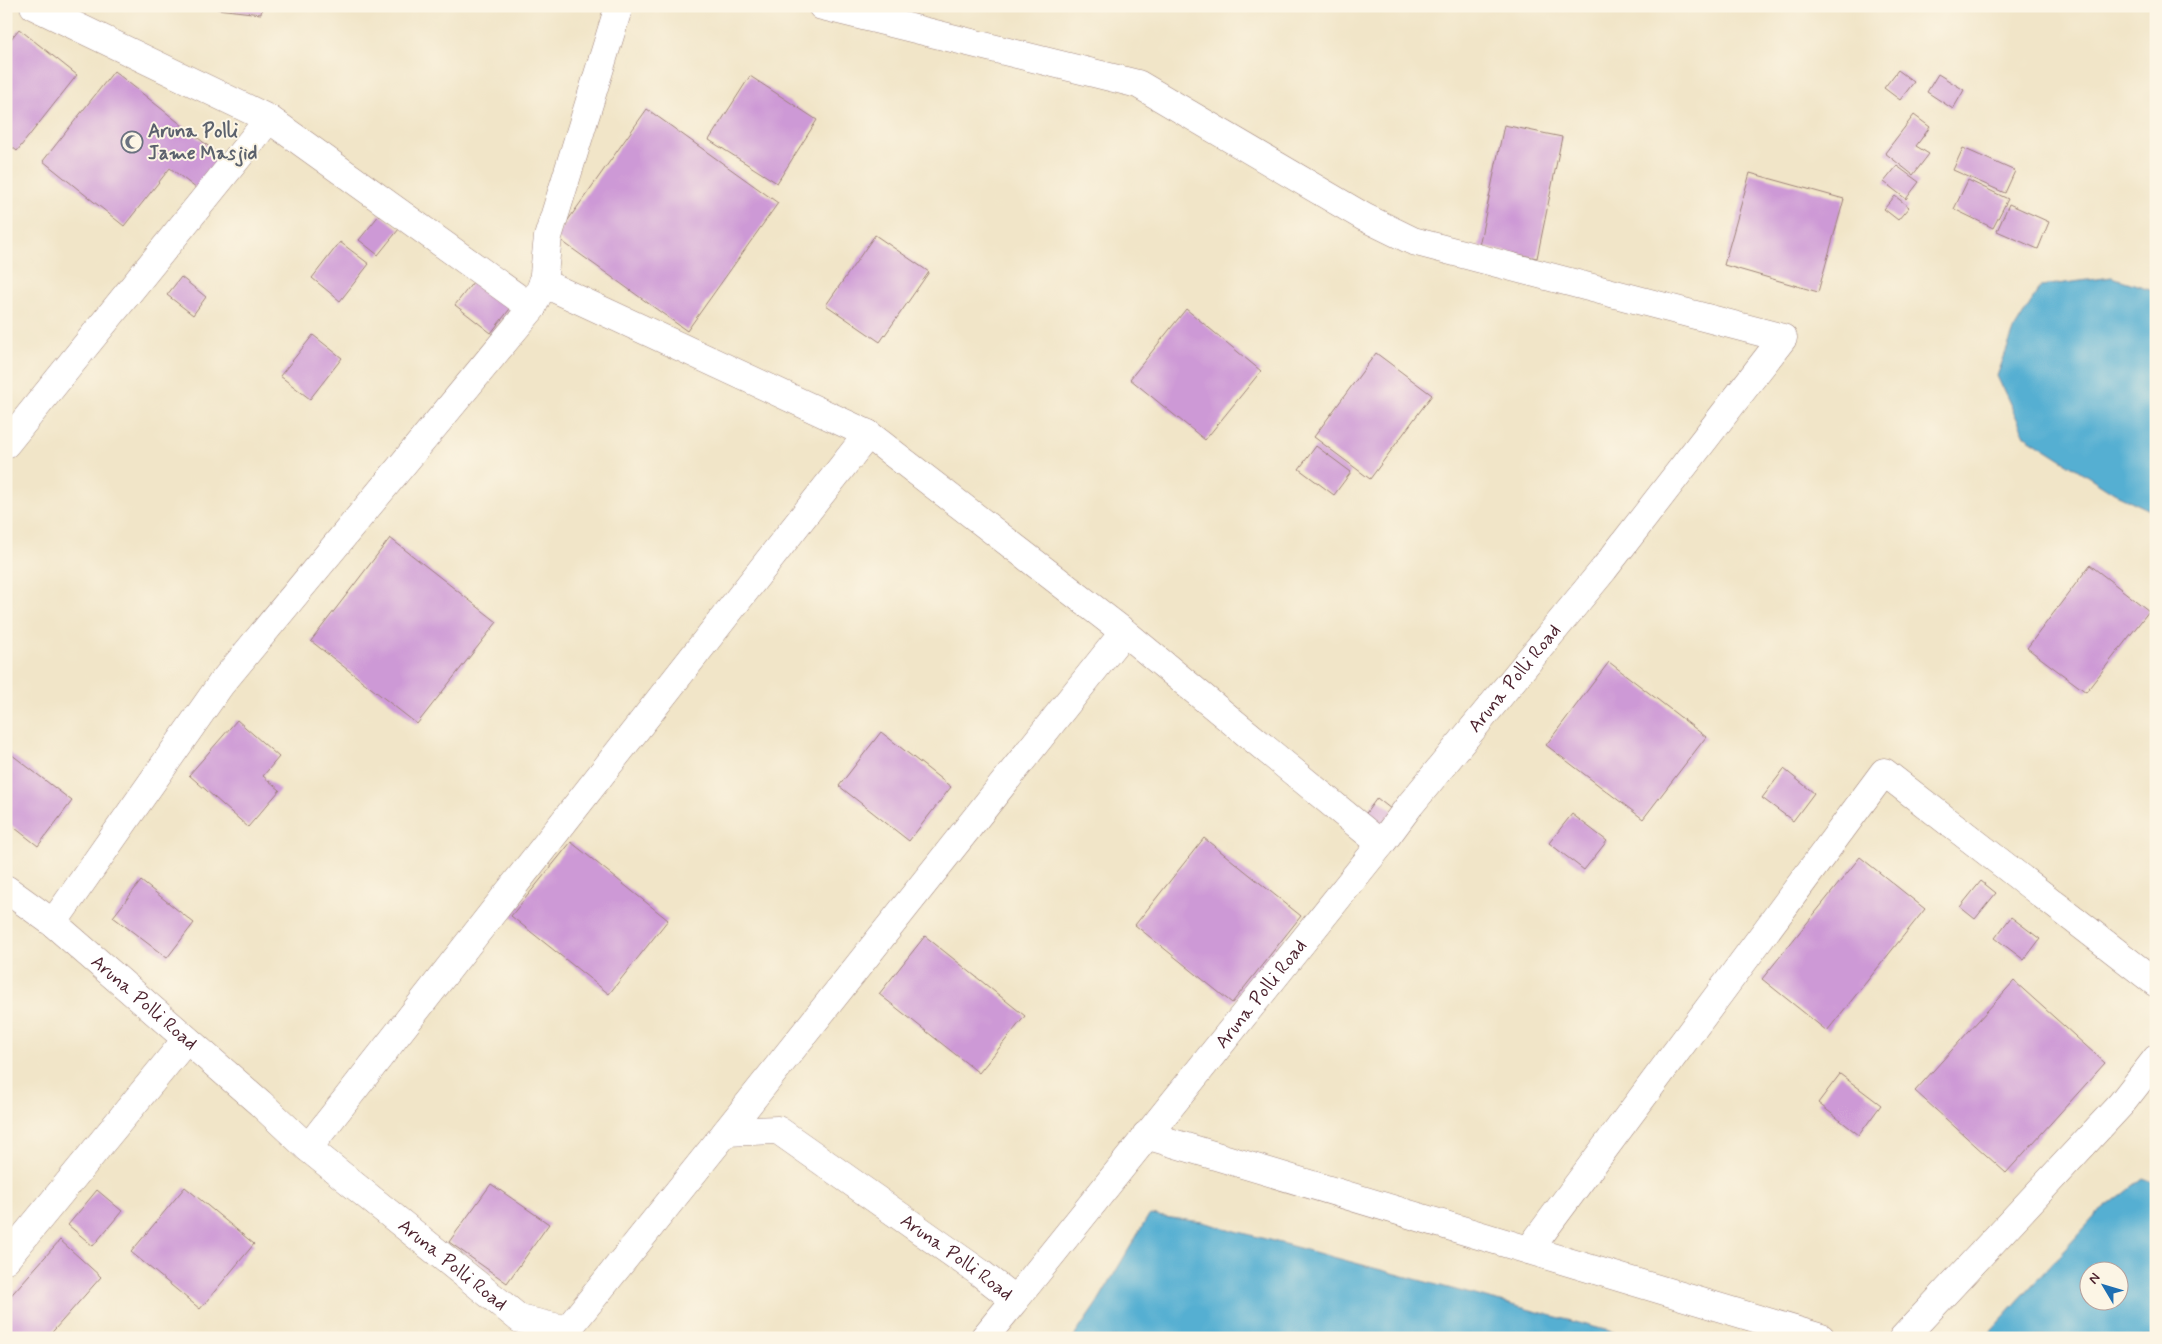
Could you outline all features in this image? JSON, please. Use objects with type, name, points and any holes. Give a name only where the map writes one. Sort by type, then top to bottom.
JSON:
[{"type":"street","points":[[34,6],[269,119],[532,308]]},
{"type":"street","points":[[53,923],[221,684],[532,308],[543,283],[548,237],[619,6]]},
{"type":"street","name":"Aruna Polli Road","points":[[6,889],[53,923],[308,1148],[520,1319],[568,1330],[726,1132],[778,1130],[979,1272],[1015,1300],[1381,844],[1410,804],[1604,570],[1783,338],[1413,241],[1364,217],[1138,84],[822,6]]},
{"type":"street","points":[[6,444],[269,119]]},
{"type":"street","points":[[543,283],[868,434],[1124,632],[1381,844]]},
{"type":"street","points":[[308,1148],[868,434]]},
{"type":"street","points":[[726,1132],[1124,632]]},
{"type":"street","points":[[1529,1250],[1884,772],[2156,983]]},
{"type":"street","points":[[6,1259],[186,1040]]},
{"type":"street","points":[[1903,1338],[2154,1067]]},
{"type":"street","points":[[1146,1135],[1821,1338]]},
{"type":"street","points":[[984,1338],[1015,1300]]},
{"type":"water","points":[[2112,277],[2156,291],[2156,513],[2114,493],[2025,436],[1997,376],[2014,330],[2041,286]]},
{"type":"water","points":[[2143,1178],[2156,1183],[2156,1338],[1984,1338],[2098,1213]]},
{"type":"water","points":[[1149,1215],[1202,1222],[1635,1338],[1073,1338],[1097,1303]]},
{"type":"building","points":[[218,6],[262,6],[261,14],[217,9]]},
{"type":"building","points":[[19,29],[77,75],[17,151],[6,142],[6,45]]},
{"type":"building","points":[[1898,70],[1914,82],[1900,100],[1884,88]]},
{"type":"building","points":[[114,71],[222,157],[197,189],[170,168],[124,226],[43,161]]},
{"type":"building","points":[[1938,74],[1964,90],[1953,109],[1927,92]]},
{"type":"building","points":[[750,76],[817,120],[777,183],[709,140]]},
{"type":"building","points":[[647,109],[778,203],[687,331],[556,237]]},
{"type":"building","points":[[1914,115],[1930,127],[1916,146],[1929,154],[1913,175],[1885,153]]},
{"type":"building","points":[[1504,125],[1562,137],[1537,258],[1479,246]]},
{"type":"building","points":[[1963,148],[2015,171],[2005,193],[1953,170]]},
{"type":"building","points":[[1897,166],[1919,182],[1906,199],[1884,182]]},
{"type":"building","points":[[1750,173],[1844,199],[1818,292],[1724,265]]},
{"type":"building","points":[[1968,180],[2008,199],[1993,228],[1954,209]]},
{"type":"building","points":[[1895,196],[1909,207],[1898,220],[1884,209]]},
{"type":"building","points":[[2009,204],[2049,222],[2038,249],[1997,231]]},
{"type":"building","points":[[380,214],[399,229],[378,255],[359,240]]},
{"type":"building","points":[[875,235],[929,272],[880,342],[826,305]]},
{"type":"building","points":[[340,242],[369,264],[340,301],[312,278]]},
{"type":"building","points":[[181,277],[206,297],[193,315],[167,295]]},
{"type":"building","points":[[477,277],[513,305],[491,333],[455,305]]},
{"type":"building","points":[[1186,309],[1261,371],[1205,440],[1130,379]]},
{"type":"building","points":[[313,335],[342,358],[310,399],[280,376]]},
{"type":"building","points":[[1376,353],[1432,395],[1370,479],[1314,437]]},
{"type":"building","points":[[1316,446],[1351,472],[1334,495],[1299,469]]},
{"type":"building","points":[[390,538],[497,622],[417,724],[311,641]]},
{"type":"building","points":[[2090,565],[2149,611],[2086,692],[2027,648]]},
{"type":"building","points":[[1609,662],[1706,737],[1643,819],[1546,745]]},
{"type":"building","points":[[237,720],[279,757],[263,776],[280,790],[248,827],[189,775]]},
{"type":"building","points":[[881,732],[951,787],[909,841],[839,786]]},
{"type":"building","points":[[7,751],[72,801],[38,846],[6,821]]},
{"type":"building","points":[[1784,769],[1814,793],[1793,821],[1762,798]]},
{"type":"building","points":[[1377,798],[1396,813],[1382,830],[1364,816]]},
{"type":"building","points":[[1572,814],[1607,841],[1584,870],[1549,843]]},
{"type":"building","points":[[1204,838],[1301,916],[1232,1003],[1135,925]]},
{"type":"building","points":[[571,842],[668,920],[609,994],[511,916]]},
{"type":"building","points":[[1860,857],[1925,909],[1827,1031],[1762,979]]},
{"type":"building","points":[[141,881],[194,923],[167,958],[113,917]]},
{"type":"building","points":[[1981,881],[1996,893],[1975,919],[1960,907]]},
{"type":"building","points":[[2011,917],[2040,939],[2024,960],[1995,938]]},
{"type":"building","points":[[925,936],[1025,1016],[979,1073],[879,994]]},
{"type":"building","points":[[2014,981],[2105,1063],[2006,1173],[1915,1091]]},
{"type":"building","points":[[1840,1074],[1881,1105],[1859,1135],[1818,1103]]},
{"type":"building","points":[[491,1184],[549,1224],[507,1283],[449,1242]]},
{"type":"building","points":[[185,1187],[254,1244],[200,1309],[131,1252]]},
{"type":"building","points":[[97,1190],[122,1211],[93,1246],[68,1225]]},
{"type":"building","points":[[60,1240],[101,1277],[47,1338],[6,1338],[6,1301]]},
{"type":"place","name":"Aruna Polli Jame Masjid","points":[[132,142]]}]
